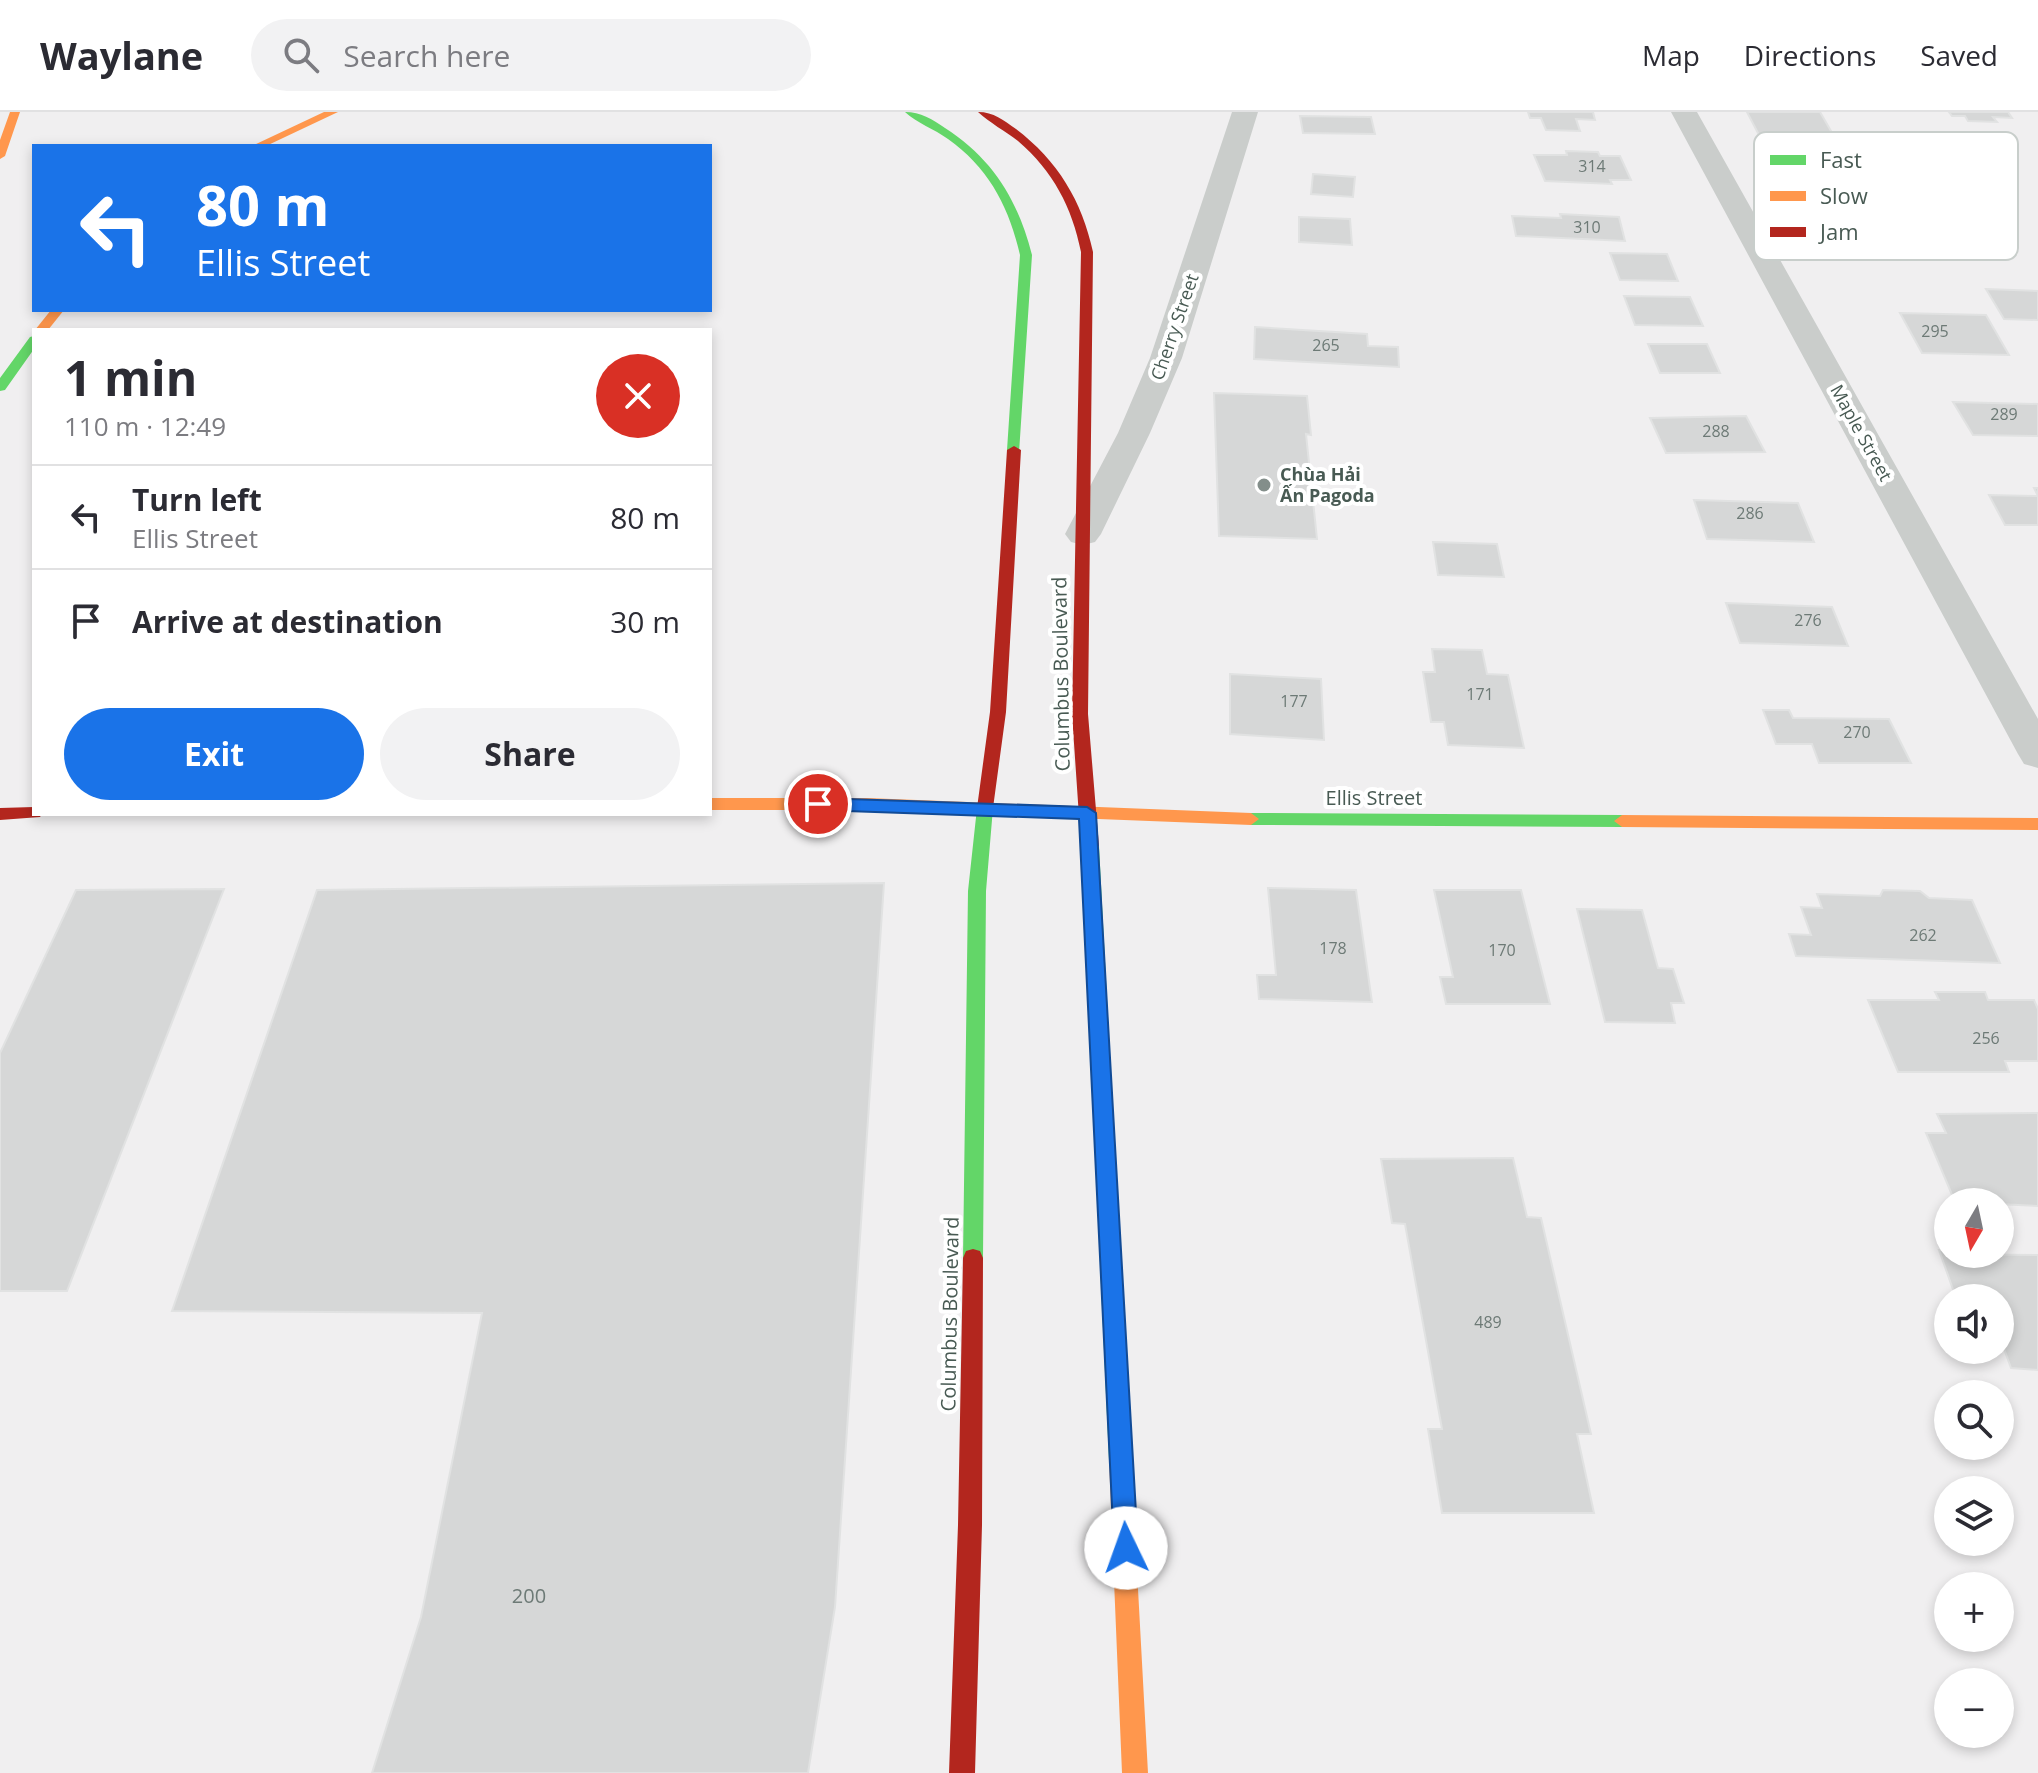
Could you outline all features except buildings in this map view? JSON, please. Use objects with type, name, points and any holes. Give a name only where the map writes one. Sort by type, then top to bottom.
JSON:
[{"type":"main road","points":[[0,156],[15,112]]},
{"type":"main road","points":[[261,144],[333,112]]},
{"type":"main road","name":"Columbus Boulevard","points":[[910,112],[969,148],[996,175],[1020,217],[1026,255],[998,712],[977,891],[970,1525],[962,1773]]},
{"type":"main road","name":"Columbus Boulevard","points":[[983,112],[1019,135],[1051,166],[1067,188],[1085,228],[1080,714],[1135,1773]]},
{"type":"main road","points":[[43,328],[56,312]]},
{"type":"main road","points":[[0,387],[32,343]]},
{"type":"main road","name":"Ellis Street","points":[[712,804],[985,808],[1236,819],[2038,824]]},
{"type":"main road","points":[[0,814],[32,813]]},
{"type":"street","name":"Cherry Street","points":[[1083,534],[1129,443],[1161,370],[1245,112]]},
{"type":"street","name":"Maple Street","points":[[1684,112],[1754,239]]},
{"type":"street","name":"Maple Street","points":[[1766,260],[2038,754]]},
{"type":"traffic: fast","points":[[910,112],[954,138],[988,168],[1001,186],[1020,229],[1026,255],[1014,450]]},
{"type":"traffic: fast","points":[[0,387],[32,343]]},
{"type":"traffic: fast","points":[[973,1258],[977,891],[985,808]]},
{"type":"traffic: fast","points":[[1251,819],[1622,821]]},
{"type":"traffic: fast","points":[[1090,846],[1120,1460]]},
{"type":"traffic: slow","points":[[0,156],[15,112]]},
{"type":"traffic: slow","points":[[261,144],[333,112]]},
{"type":"traffic: slow","points":[[43,328],[56,312]]},
{"type":"traffic: slow","points":[[712,804],[867,804],[1251,819]]},
{"type":"traffic: slow","points":[[1622,821],[2038,824]]},
{"type":"traffic: slow","points":[[1120,1460],[1135,1773]]},
{"type":"traffic: jam","points":[[983,112],[1021,139],[1052,170],[1075,207],[1082,229],[1087,252],[1083,534]]},
{"type":"traffic: jam","points":[[985,808],[998,712],[1014,450]]},
{"type":"traffic: jam","points":[[1083,534],[1080,714],[1090,846]]},
{"type":"traffic: jam","points":[[0,814],[32,813]]},
{"type":"traffic: jam","points":[[962,1773],[970,1525],[973,1258]]},
{"type":"place","name":"Chùa Hải Ấn Pagoda","points":[[1264,485]]},
{"type":"route","points":[[818,804],[1087,813],[1126,1548]]}]
